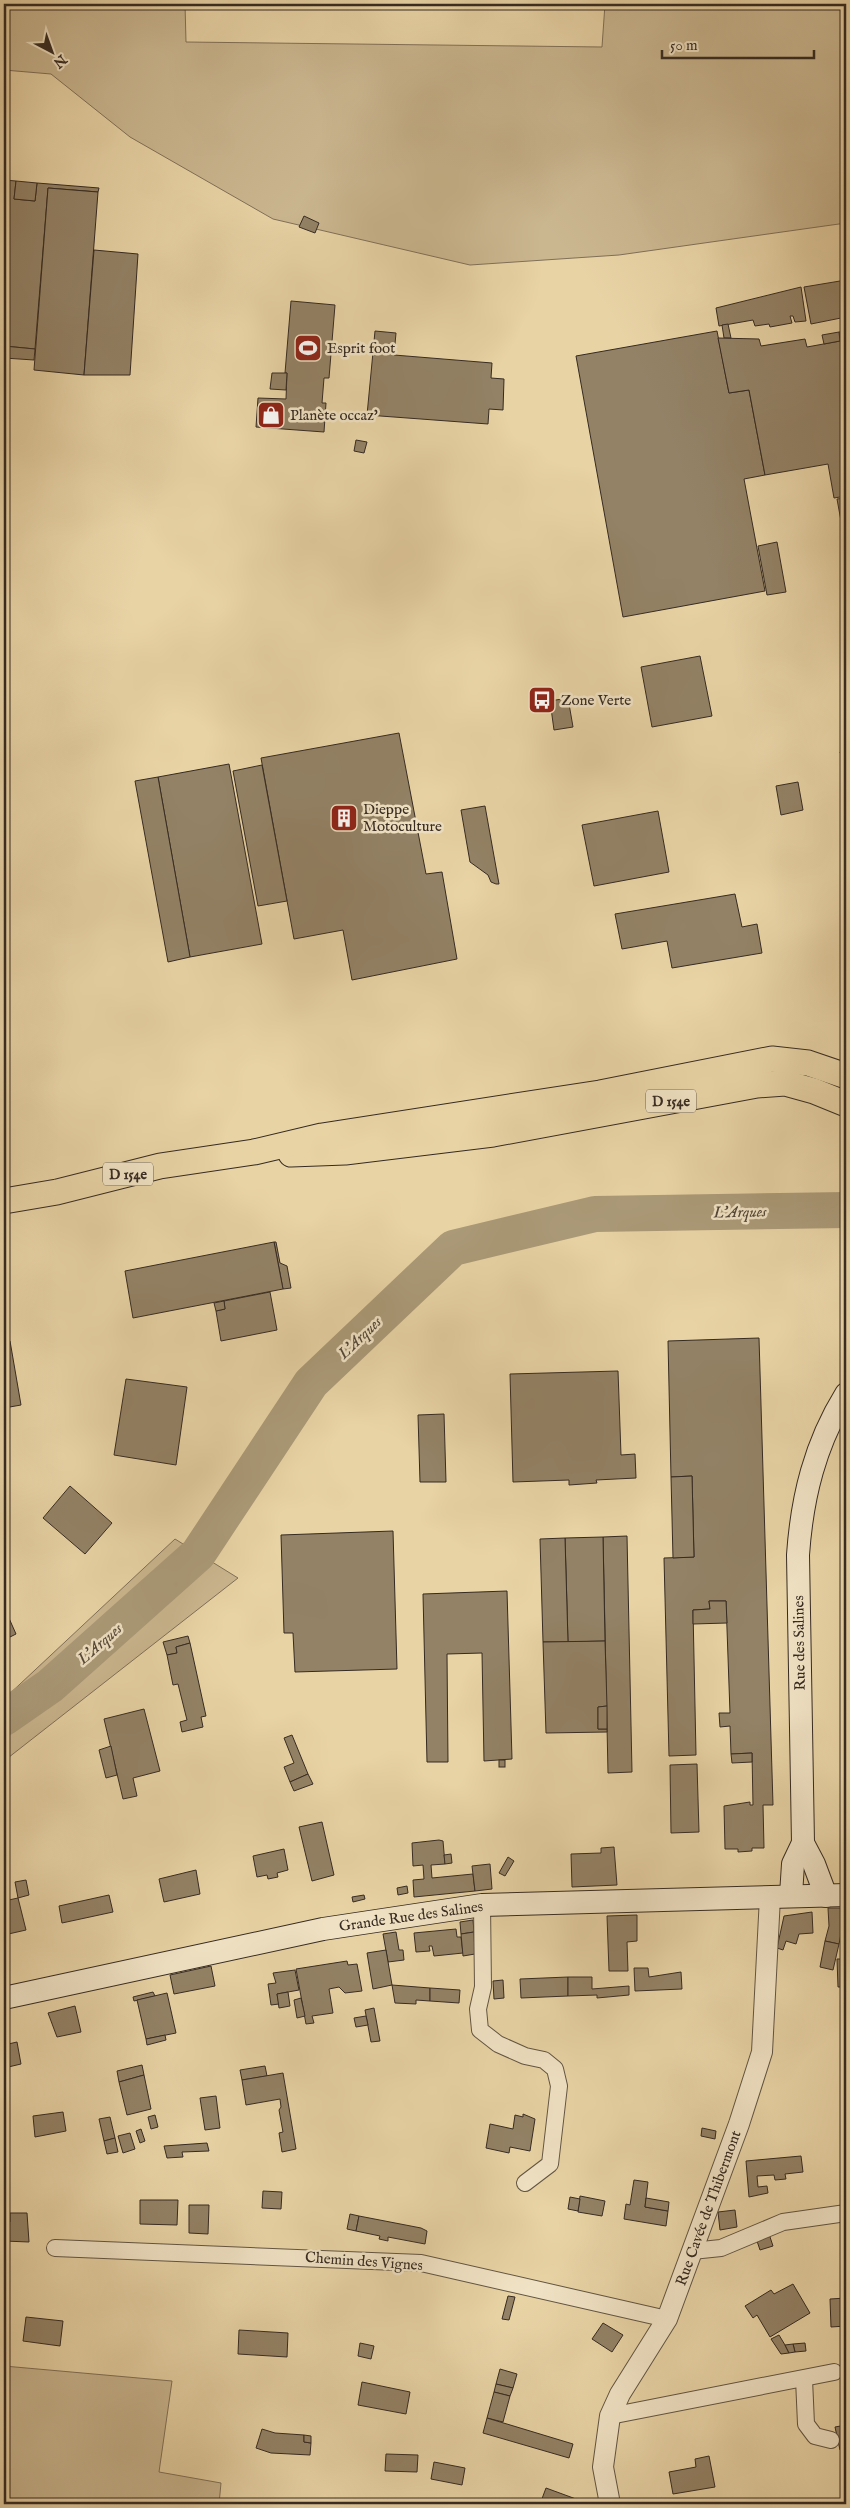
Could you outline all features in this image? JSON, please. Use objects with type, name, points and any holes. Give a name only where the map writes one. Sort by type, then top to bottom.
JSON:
[{"type":"main road","name":"D 154e","points":[[4,1201],[57,1192],[160,1166],[254,1152],[322,1136],[600,1093],[772,1059],[808,1063],[846,1076]]},
{"type":"main road","name":"D 154e","points":[[254,1152],[299,1154],[344,1152],[484,1135],[756,1086],[785,1083],[846,1104]]},
{"type":"main road","name":"Rue des Salines","points":[[836,1895],[802,1843],[798,1565],[801,1518],[807,1487],[827,1430],[846,1394]]},
{"type":"main road","points":[[780,1896],[802,1843]]},
{"type":"main road","name":"Grande Rue des Salines","points":[[4,1998],[323,1929],[482,1905],[552,1901],[836,1895]]},
{"type":"street","name":"Rue Cavée de Thibermont","points":[[610,2504],[603,2467],[610,2416],[620,2394],[667,2319],[739,2124],[762,2052],[780,1896]]},
{"type":"street","points":[[482,1905],[483,1987],[478,2009],[480,2030],[498,2044],[524,2056],[544,2060],[555,2069],[559,2086],[550,2164],[524,2182]]},
{"type":"street","points":[[692,2251],[722,2248],[783,2222],[846,2213]]},
{"type":"street","name":"Chemin des Vignes","points":[[54,2248],[421,2263],[667,2319]]},
{"type":"street","points":[[610,2416],[834,2372]]},
{"type":"street","points":[[804,2379],[803,2404],[806,2424],[815,2436],[831,2440]]},
{"type":"shaded area","points":[[4,4],[185,4],[186,42],[602,47],[605,4],[846,4],[846,223],[619,255],[470,265],[273,219],[130,137],[51,74],[4,70]]},
{"type":"shaded area","points":[[175,1539],[238,1578],[4,1761],[4,1699]]},
{"type":"shaded area","points":[[4,2366],[172,2381],[159,2472],[221,2483],[219,2504],[4,2504]]},
{"type":"building","points":[[4,180],[16,181],[14,199],[35,201],[37,183],[99,188],[98,192],[48,188],[35,349],[4,346]]},
{"type":"building","points":[[16,181],[37,183],[35,201],[14,199]]},
{"type":"building","points":[[48,188],[98,192],[84,375],[34,370]]},
{"type":"building","points":[[304,216],[319,223],[315,233],[299,227]]},
{"type":"building","points":[[94,250],[138,254],[130,375],[84,375]]},
{"type":"building","points":[[846,280],[846,317],[811,324],[804,287]]},
{"type":"building","points":[[801,287],[806,321],[795,322],[793,316],[790,316],[792,323],[770,327],[769,324],[755,326],[753,320],[719,326],[716,308]]},
{"type":"building","points":[[291,301],[335,305],[329,378],[324,378],[322,403],[326,403],[324,432],[256,427],[258,398],[286,399],[287,373],[285,373]]},
{"type":"building","points":[[728,324],[731,338],[724,338],[722,325]]},
{"type":"building","points":[[375,331],[396,333],[394,355],[492,363],[491,378],[504,379],[503,410],[489,409],[488,424],[367,415]]},
{"type":"building","points":[[717,331],[729,393],[749,390],[765,475],[744,479],[765,591],[623,617],[576,356]]},
{"type":"building","points":[[846,331],[846,496],[834,498],[828,464],[765,475],[749,390],[729,393],[718,338],[759,339],[761,346],[805,339],[807,347],[840,341],[839,332]]},
{"type":"building","points":[[839,332],[840,341],[824,344],[822,335]]},
{"type":"building","points":[[4,346],[35,349],[34,360],[4,358]]},
{"type":"building","points":[[272,373],[287,373],[286,390],[270,389]]},
{"type":"building","points":[[356,440],[367,442],[364,453],[354,451]]},
{"type":"building","points":[[846,498],[846,520],[841,521],[837,499]]},
{"type":"building","points":[[777,542],[786,592],[767,595],[758,546]]},
{"type":"building","points":[[700,656],[712,716],[652,727],[641,667]]},
{"type":"building","points":[[568,698],[573,727],[554,730],[550,701]]},
{"type":"building","name":"Dieppe Motoculture","points":[[399,733],[426,874],[442,872],[457,959],[352,980],[343,930],[294,939],[261,758]]},
{"type":"building","points":[[846,750],[846,770],[840,752]]},
{"type":"building","points":[[229,764],[262,944],[190,957],[158,777]]},
{"type":"building","points":[[262,765],[287,901],[258,906],[233,771]]},
{"type":"building","points":[[158,777],[190,957],[168,962],[135,781]]},
{"type":"building","points":[[798,782],[803,810],[781,815],[776,786]]},
{"type":"building","points":[[485,806],[499,884],[491,882],[488,875],[470,862],[461,810]]},
{"type":"building","points":[[658,811],[669,872],[594,886],[582,825]]},
{"type":"building","points":[[735,894],[742,927],[757,924],[762,953],[672,968],[667,941],[622,949],[615,914]]},
{"type":"building","points":[[274,1242],[276,1242],[280,1263],[287,1266],[291,1288],[283,1289]]},
{"type":"building","points":[[274,1242],[283,1289],[133,1318],[125,1271]]},
{"type":"building","points":[[270,1292],[277,1330],[221,1341],[216,1311],[225,1309],[224,1301]]},
{"type":"building","points":[[224,1301],[225,1309],[216,1311],[214,1303]]},
{"type":"building","points":[[759,1338],[773,1805],[763,1805],[764,1848],[752,1848],[752,1851],[738,1852],[738,1849],[725,1849],[724,1806],[750,1802],[750,1805],[753,1805],[752,1753],[731,1754],[730,1726],[720,1727],[719,1713],[730,1713],[726,1601],[709,1601],[710,1609],[693,1610],[696,1755],[669,1756],[664,1558],[694,1557],[692,1476],[671,1477],[668,1341]]},
{"type":"building","points":[[10,1341],[21,1405],[4,1408],[4,1342]]},
{"type":"building","points":[[618,1371],[621,1455],[635,1454],[636,1478],[596,1480],[597,1483],[569,1485],[569,1480],[513,1482],[510,1374]]},
{"type":"building","points":[[126,1379],[187,1387],[176,1465],[114,1455]]},
{"type":"building","points":[[444,1414],[446,1482],[420,1482],[418,1415]]},
{"type":"building","points":[[692,1476],[694,1557],[673,1558],[671,1477]]},
{"type":"building","points":[[70,1486],[112,1523],[85,1554],[43,1518]]},
{"type":"building","points":[[393,1531],[397,1669],[295,1672],[293,1633],[284,1633],[281,1535]]},
{"type":"building","points":[[627,1536],[632,1772],[608,1773],[603,1537]]},
{"type":"building","points":[[603,1537],[605,1641],[568,1642],[565,1538]]},
{"type":"building","points":[[565,1538],[568,1642],[543,1642],[540,1539]]},
{"type":"building","points":[[507,1591],[512,1759],[484,1761],[482,1653],[447,1654],[448,1762],[427,1762],[423,1594]]},
{"type":"building","points":[[709,1601],[726,1601],[727,1623],[693,1624],[693,1610],[710,1609]]},
{"type":"building","points":[[4,1607],[16,1634],[4,1640]]},
{"type":"building","points":[[188,1636],[190,1643],[176,1647],[177,1653],[167,1655],[163,1642]]},
{"type":"building","points":[[605,1641],[607,1706],[598,1707],[598,1729],[607,1729],[607,1732],[546,1733],[543,1642]]},
{"type":"building","points":[[190,1643],[206,1716],[201,1717],[203,1727],[182,1732],[180,1722],[187,1720],[178,1684],[173,1685],[167,1655],[177,1653],[176,1647]]},
{"type":"building","points":[[607,1706],[607,1729],[598,1729],[598,1707]]},
{"type":"building","points":[[144,1709],[160,1771],[133,1778],[137,1796],[123,1799],[104,1719]]},
{"type":"building","points":[[292,1735],[308,1774],[290,1782],[284,1767],[294,1763],[284,1738]]},
{"type":"building","points":[[111,1746],[117,1775],[106,1778],[99,1750]]},
{"type":"building","points":[[752,1753],[752,1762],[732,1763],[731,1754]]},
{"type":"building","points":[[499,1760],[505,1760],[505,1767],[499,1767]]},
{"type":"building","points":[[697,1764],[699,1832],[671,1833],[670,1765]]},
{"type":"building","points":[[308,1774],[313,1784],[294,1791],[290,1782]]},
{"type":"building","points":[[322,1822],[334,1875],[312,1881],[299,1827]]},
{"type":"building","points":[[443,1841],[445,1864],[431,1865],[432,1878],[473,1874],[475,1891],[414,1897],[413,1880],[424,1879],[423,1865],[413,1866],[412,1843]]},
{"type":"building","points":[[614,1847],[617,1885],[572,1887],[571,1854],[601,1853],[601,1848]]},
{"type":"building","points":[[284,1849],[288,1870],[277,1873],[278,1877],[268,1879],[267,1875],[257,1877],[253,1856]]},
{"type":"building","points":[[451,1854],[452,1863],[445,1864],[444,1855]]},
{"type":"building","points":[[508,1857],[514,1861],[505,1876],[499,1873]]},
{"type":"building","points":[[490,1864],[492,1889],[475,1891],[472,1866]]},
{"type":"building","points":[[196,1870],[200,1894],[164,1902],[159,1879]]},
{"type":"building","points":[[26,1880],[29,1895],[18,1898],[15,1882]]},
{"type":"building","points":[[407,1886],[408,1893],[398,1895],[397,1888]]},
{"type":"building","points":[[109,1895],[113,1912],[62,1923],[59,1906]]},
{"type":"building","points":[[364,1895],[365,1899],[353,1902],[352,1897]]},
{"type":"building","points":[[18,1898],[26,1930],[4,1935],[4,1901]]},
{"type":"building","points":[[828,1908],[846,1908],[839,1944],[825,1941],[829,1926]]},
{"type":"building","points":[[812,1912],[813,1933],[799,1934],[796,1944],[786,1941],[783,1950],[777,1948],[784,1916]]},
{"type":"building","points":[[637,1915],[637,1941],[627,1942],[628,1971],[609,1971],[607,1916]]},
{"type":"building","points":[[473,1920],[474,1932],[461,1934],[460,1922]]},
{"type":"building","points":[[456,1929],[457,1937],[461,1937],[463,1953],[434,1956],[432,1946],[429,1946],[430,1951],[416,1952],[414,1933]]},
{"type":"building","points":[[396,1932],[399,1950],[403,1950],[404,1960],[388,1962],[383,1934]]},
{"type":"building","points":[[474,1932],[475,1954],[463,1956],[461,1934]]},
{"type":"building","points":[[825,1941],[839,1944],[833,1970],[820,1967]]},
{"type":"building","points":[[386,1950],[392,1985],[373,1989],[367,1953]]},
{"type":"building","points":[[837,1959],[844,1959],[845,1987],[838,1987]]},
{"type":"building","points":[[347,1961],[348,1965],[357,1964],[362,1991],[345,1993],[339,1987],[329,1989],[333,2013],[312,2016],[314,2023],[306,2024],[296,1969]]},
{"type":"building","points":[[211,1966],[215,1986],[174,1994],[170,1975]]},
{"type":"building","points":[[634,1968],[648,1968],[649,1977],[681,1972],[682,1989],[635,1991]]},
{"type":"building","points":[[295,1970],[299,1990],[277,1994],[279,2004],[271,2005],[268,1984],[276,1983],[273,1973]]},
{"type":"building","points":[[568,1977],[568,1996],[521,1998],[520,1979]]},
{"type":"building","points":[[568,1977],[592,1977],[592,1989],[629,1986],[629,1995],[597,1998],[597,1995],[568,1996]]},
{"type":"building","points":[[503,1980],[504,1998],[494,1999],[493,1981]]},
{"type":"building","points":[[392,1985],[430,1988],[430,2001],[416,2000],[416,2004],[395,2003]]},
{"type":"building","points":[[430,1988],[460,1990],[459,2003],[430,2001]]},
{"type":"building","points":[[153,1992],[155,1996],[134,2001],[133,1997]]},
{"type":"building","points":[[288,1992],[290,2006],[279,2008],[277,1994]]},
{"type":"building","points":[[167,1993],[176,2033],[146,2039],[137,2000]]},
{"type":"building","points":[[301,1998],[305,2016],[297,2018],[294,2000]]},
{"type":"building","points":[[75,2006],[81,2032],[57,2037],[48,2013]]},
{"type":"building","points":[[374,2008],[380,2041],[371,2042],[365,2010]]},
{"type":"building","points":[[366,2016],[368,2025],[356,2027],[354,2018]]},
{"type":"building","points":[[165,2035],[166,2040],[147,2045],[146,2039]]},
{"type":"building","points":[[17,2042],[21,2064],[4,2068],[4,2045]]},
{"type":"building","points":[[142,2065],[144,2075],[119,2082],[117,2071]]},
{"type":"building","points":[[265,2066],[267,2076],[242,2080],[240,2070]]},
{"type":"building","points":[[283,2073],[296,2149],[282,2152],[279,2133],[283,2132],[279,2110],[281,2107],[280,2099],[246,2105],[242,2080]]},
{"type":"building","points":[[144,2075],[151,2109],[127,2115],[119,2082]]},
{"type":"building","points":[[216,2096],[220,2128],[205,2130],[200,2098]]},
{"type":"building","points":[[63,2112],[66,2131],[35,2137],[33,2116]]},
{"type":"building","points":[[523,2114],[535,2119],[530,2151],[510,2147],[509,2153],[486,2148],[490,2124],[513,2129],[515,2115],[523,2117]]},
{"type":"building","points":[[155,2115],[158,2127],[151,2129],[148,2117]]},
{"type":"building","points":[[110,2117],[115,2138],[104,2141],[99,2119]]},
{"type":"building","points":[[702,2128],[716,2131],[715,2139],[701,2136]]},
{"type":"building","points":[[141,2129],[145,2141],[140,2143],[136,2131]]},
{"type":"building","points":[[130,2133],[135,2149],[123,2153],[118,2136]]},
{"type":"building","points":[[115,2138],[118,2152],[107,2154],[104,2141]]},
{"type":"building","points":[[207,2143],[209,2151],[182,2152],[183,2157],[167,2158],[164,2146]]},
{"type":"building","points":[[801,2156],[803,2172],[785,2174],[786,2179],[775,2180],[774,2175],[757,2176],[758,2187],[767,2186],[768,2193],[749,2197],[746,2161]]},
{"type":"building","points":[[634,2180],[648,2182],[645,2207],[668,2211],[666,2226],[624,2219],[626,2204],[630,2205]]},
{"type":"building","points":[[263,2191],[282,2192],[281,2209],[262,2208]]},
{"type":"building","points":[[580,2196],[605,2201],[602,2216],[578,2212]]},
{"type":"building","points":[[570,2197],[580,2199],[578,2211],[568,2209]]},
{"type":"building","points":[[646,2198],[669,2202],[668,2211],[645,2207]]},
{"type":"building","points":[[140,2200],[178,2200],[177,2225],[140,2224]]},
{"type":"building","points":[[189,2205],[209,2205],[208,2234],[189,2233]]},
{"type":"building","points":[[735,2210],[737,2227],[720,2230],[718,2212]]},
{"type":"building","points":[[10,2213],[27,2213],[29,2242],[4,2241],[4,2222],[10,2222]]},
{"type":"building","points":[[350,2214],[359,2216],[356,2231],[347,2229]]},
{"type":"building","points":[[359,2216],[421,2228],[427,2231],[425,2244],[388,2237],[388,2241],[379,2239],[380,2236],[356,2231]]},
{"type":"building","points":[[769,2234],[773,2246],[760,2250],[756,2238]]},
{"type":"building","points":[[793,2284],[810,2313],[770,2337],[757,2315],[753,2318],[745,2306],[771,2290],[774,2294]]},
{"type":"building","points":[[508,2296],[515,2297],[509,2320],[502,2319]]},
{"type":"building","points":[[846,2298],[846,2326],[831,2327],[830,2299]]},
{"type":"building","points":[[26,2317],[63,2321],[60,2346],[23,2341]]},
{"type":"building","points":[[603,2323],[623,2335],[612,2352],[592,2339]]},
{"type":"building","points":[[239,2330],[288,2333],[287,2357],[238,2354]]},
{"type":"building","points":[[779,2335],[789,2353],[781,2354],[771,2339]]},
{"type":"building","points":[[360,2343],[374,2346],[371,2359],[358,2356]]},
{"type":"building","points":[[805,2343],[806,2351],[795,2352],[793,2344]]},
{"type":"building","points":[[793,2344],[795,2352],[789,2353],[785,2345]]},
{"type":"building","points":[[500,2369],[517,2374],[513,2388],[496,2384]]},
{"type":"building","points":[[362,2382],[410,2392],[406,2414],[358,2405]]},
{"type":"building","points":[[496,2384],[513,2388],[510,2396],[494,2392]]},
{"type":"building","points":[[494,2392],[510,2396],[503,2422],[487,2418]]},
{"type":"building","points":[[487,2418],[573,2444],[569,2458],[483,2433]]},
{"type":"building","points":[[846,2425],[846,2449],[840,2450],[835,2427]]},
{"type":"building","points":[[262,2429],[275,2433],[304,2435],[304,2442],[311,2443],[310,2455],[271,2453],[256,2448]]},
{"type":"building","points":[[304,2435],[311,2436],[311,2443],[304,2442]]},
{"type":"building","points":[[386,2454],[418,2455],[417,2472],[385,2471]]},
{"type":"building","points":[[709,2456],[715,2487],[673,2494],[669,2472],[696,2467],[695,2459]]},
{"type":"building","points":[[434,2462],[465,2468],[462,2485],[431,2479]]},
{"type":"building","points":[[546,2488],[576,2499],[574,2504],[540,2504]]},
{"type":"waterway","name":"L'Arques","points":[[4,1718],[50,1686],[198,1554],[311,1383],[453,1248],[595,1214],[846,1210]]},
{"type":"place","name":"Esprit foot","points":[[308,348]]},
{"type":"place","name":"Planète occaz'","points":[[271,415]]},
{"type":"place","name":"Zone Verte","points":[[542,700]]},
{"type":"place","name":"Dieppe Motoculture","points":[[344,818]]}]
